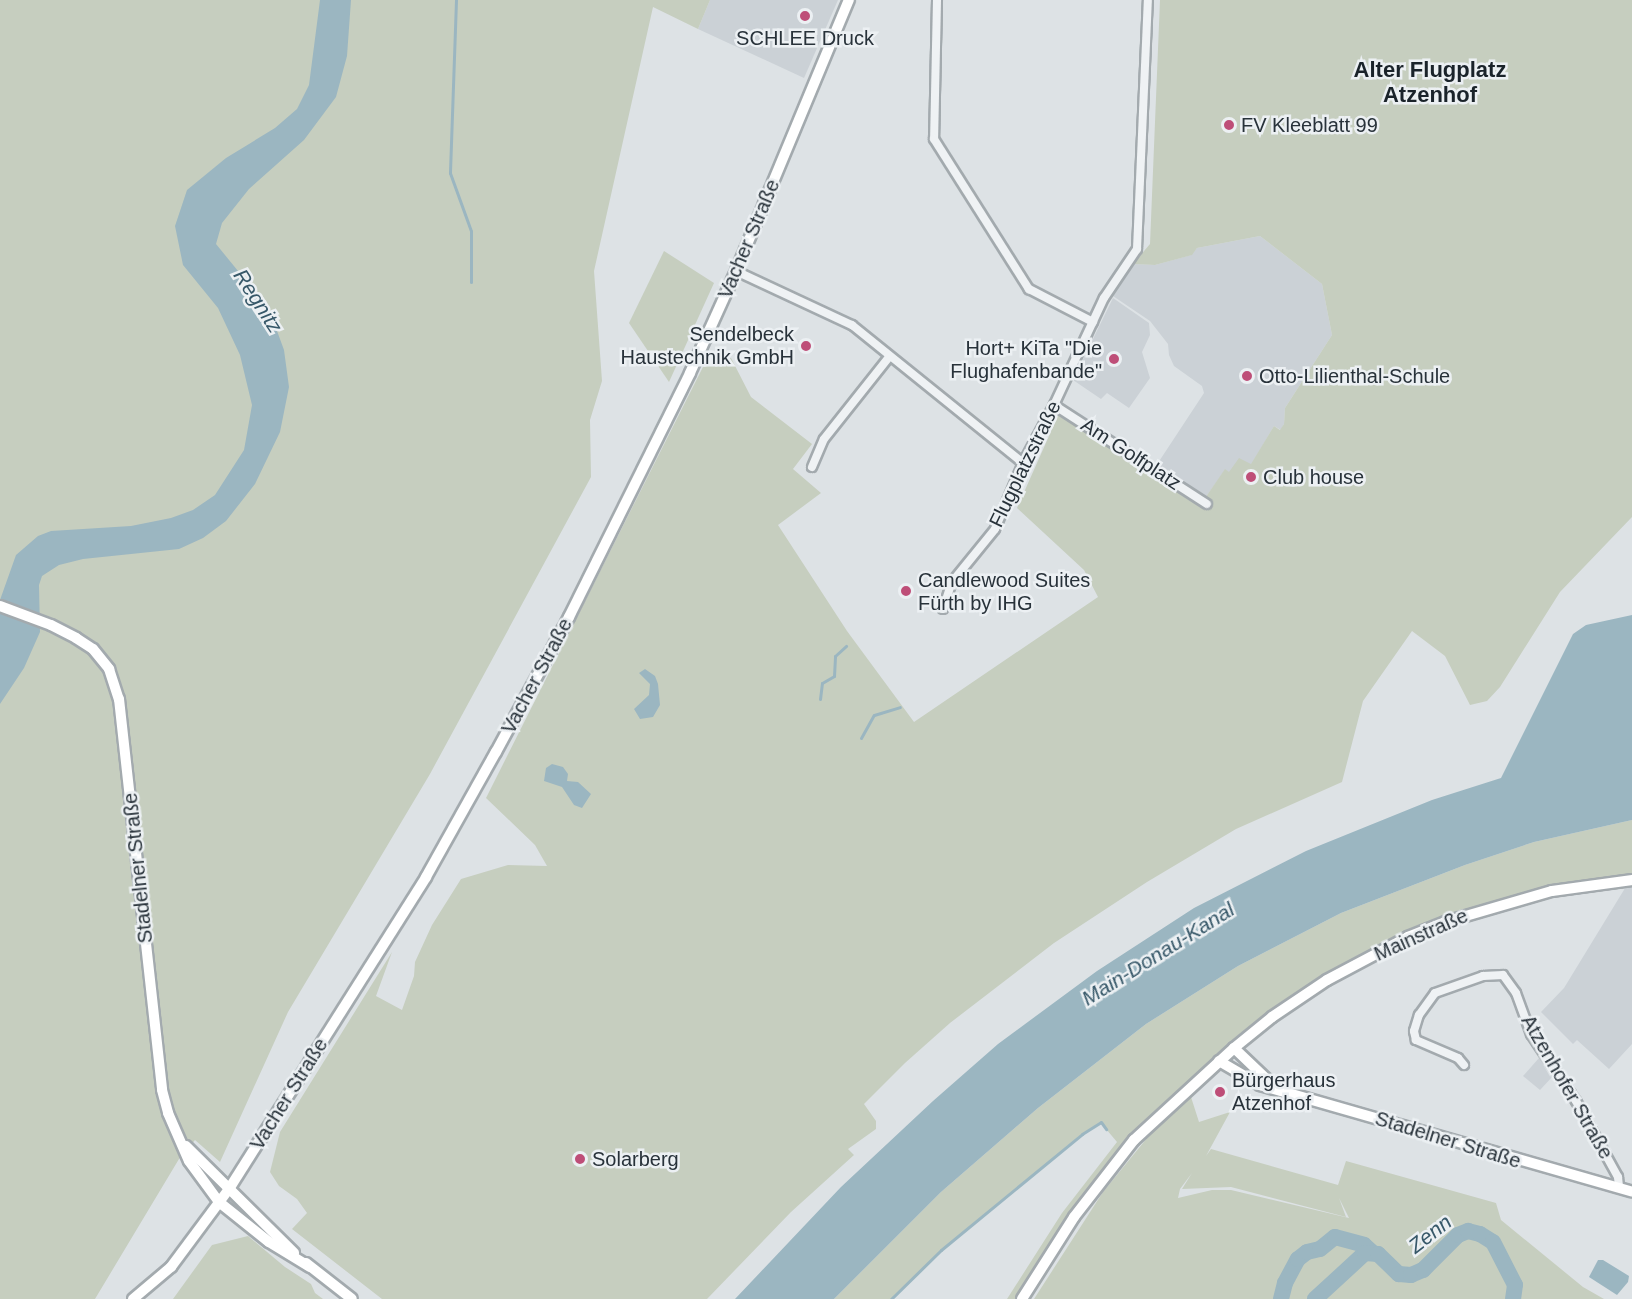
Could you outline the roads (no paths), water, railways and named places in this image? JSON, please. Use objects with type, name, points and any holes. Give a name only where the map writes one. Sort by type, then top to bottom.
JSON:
[{"type":"street","name":"Vacher Straße","points":[[133,1299],[171,1267],[229,1189],[426,877],[501,743],[644,471],[736,271],[849,0]]},
{"type":"street","points":[[938,0],[932,131],[934,139],[1029,289],[1093,322]]},
{"type":"street","name":"Flugplatzstraße","points":[[943,609],[952,582],[995,529],[1023,463],[1054,405],[1104,298],[1137,249],[1148,0]]},
{"type":"street","points":[[736,271],[852,325],[1023,463]]},
{"type":"street","points":[[812,467],[824,439],[889,357]]},
{"type":"street","name":"Am Golfplatz","points":[[1054,405],[1207,504]]},
{"type":"street","name":"Stadelner Straße","points":[[0,606],[51,625],[93,649],[109,669],[119,699],[162,1090],[168,1113],[189,1161],[219,1202],[275,1246],[310,1267],[352,1299]]},
{"type":"street","name":"Mainstraße","points":[[1234,1048],[1272,1017],[1327,980],[1427,929],[1473,911],[1542,893],[1632,880]]},
{"type":"street","name":"Atzenhofer Straße","points":[[1464,1065],[1458,1058],[1416,1040],[1414,1031],[1419,1015],[1436,993],[1483,976],[1503,975],[1516,993],[1531,1034],[1576,1101],[1618,1177],[1619,1187]]},
{"type":"street","points":[[1022,1299],[1074,1217],[1134,1140],[1234,1048]]},
{"type":"street","name":"Stadelner Straße","points":[[1234,1048],[1277,1089]]},
{"type":"street","name":"Stadelner Straße","points":[[1219,1061],[1260,1085],[1538,1167],[1619,1187]]},
{"type":"street","name":"Stadelner Straße","points":[[180,1139],[310,1267]]},
{"type":"street","points":[[1619,1187],[1632,1192]]},
{"type":"water","name":"Regnitz","points":[[320,0],[351,0],[347,56],[336,97],[304,140],[249,189],[222,223],[216,244],[269,309],[284,350],[289,387],[280,432],[255,484],[226,521],[203,538],[179,549],[83,559],[59,565],[42,576],[39,585],[40,632],[24,668],[0,704],[0,600],[16,555],[38,536],[51,531],[131,526],[171,518],[193,510],[215,495],[244,450],[252,405],[240,355],[218,308],[183,265],[175,226],[187,190],[226,158],[275,128],[297,109],[309,85]]},
{"type":"water","name":"Main-Donau-Kanal","points":[[1632,615],[1632,820],[1534,842],[1465,865],[1341,913],[1238,966],[1146,1024],[1038,1108],[941,1192],[834,1299],[735,1299],[841,1187],[933,1101],[998,1044],[1097,971],[1194,908],[1306,851],[1432,800],[1501,778],[1573,634],[1586,625]]},
{"type":"water","points":[[645,669],[655,676],[660,705],[653,717],[640,719],[634,709],[649,695],[650,684],[639,673]]},
{"type":"water","points":[[552,764],[563,767],[568,774],[567,781],[578,782],[591,794],[582,808],[574,805],[562,787],[544,781],[546,768]]},
{"type":"water","points":[[1598,1260],[1603,1260],[1629,1276],[1628,1282],[1617,1295],[1589,1277]]},
{"type":"waterway","points":[[456,0],[450,173],[471,231],[471,282]]},
{"type":"waterway","points":[[820,699],[822,683],[834,676],[835,656],[846,646]]},
{"type":"waterway","points":[[861,738],[874,715],[900,707]]},
{"type":"waterway","points":[[891,1299],[941,1250],[1082,1134],[1101,1122],[1106,1129]]},
{"type":"waterway","name":"Zenn","points":[[1315,1299],[1365,1253],[1378,1254],[1399,1274],[1411,1275],[1423,1270],[1458,1235],[1468,1231],[1480,1234],[1493,1242],[1515,1285],[1513,1299]]},
{"type":"waterway","name":"Zenn","points":[[1281,1299],[1285,1283],[1298,1259],[1307,1252],[1320,1249],[1335,1237],[1364,1245],[1373,1253]]},
{"type":"place","name":"SCHLEE Druck","points":[[805,16]]},
{"type":"place","name":"FV Kleeblatt 99","points":[[1229,125]]},
{"type":"place","name":"Sendelbeck Haustechnik GmbH","points":[[806,346]]},
{"type":"place","name":"Hort+ KiTa \"Die Flughafenbande\"","points":[[1114,359]]},
{"type":"place","name":"Otto-Lilienthal-Schule","points":[[1247,376]]},
{"type":"place","name":"Club house","points":[[1251,477]]},
{"type":"place","name":"Candlewood Suites Fürth by IHG","points":[[906,591]]},
{"type":"place","name":"Bürgerhaus Atzenhof","points":[[1220,1092]]},
{"type":"place","name":"Solarberg","points":[[580,1159]]},
{"type":"district","name":"Alter Flugplatz Atzenhof","points":[[1430,82]]}]
